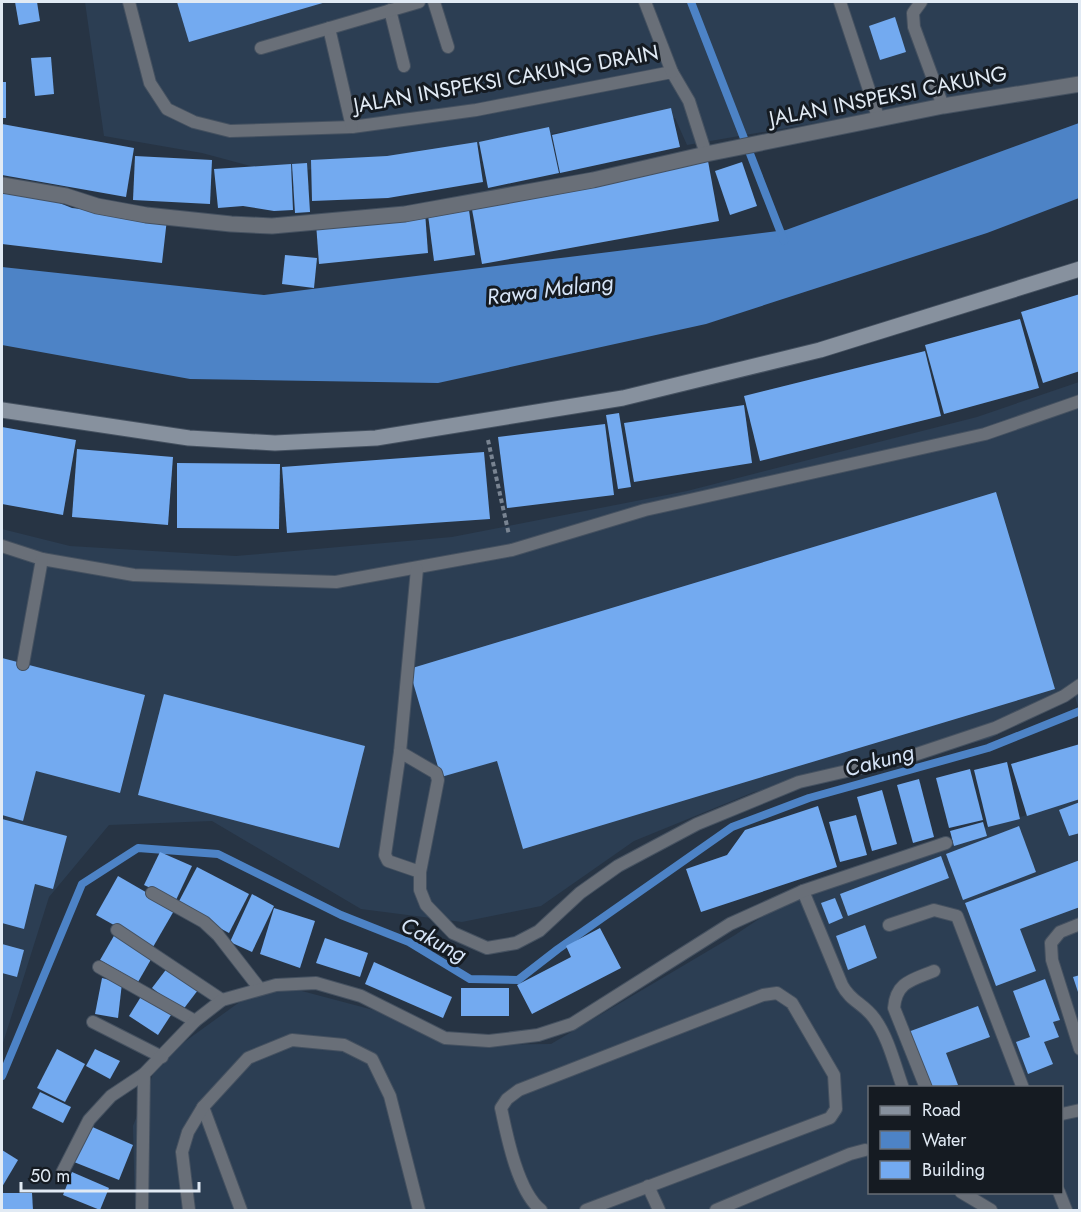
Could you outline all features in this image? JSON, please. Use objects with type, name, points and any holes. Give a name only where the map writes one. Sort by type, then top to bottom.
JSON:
[{"type":"street","name":"JALAN INSPEKSI CAKUNG","points":[[706,154],[943,106],[1080,84]]},
{"type":"street","points":[[2,185],[66,196],[97,206],[146,215],[272,225],[405,214],[593,180],[706,154]]},
{"type":"street","points":[[2,410],[189,438],[274,443],[376,438],[623,398],[820,350],[1080,269]]},
{"type":"lane","name":"JALAN INSPEKSI CAKUNG DRAIN","points":[[129,2],[150,83],[167,109],[194,122],[230,131],[352,127],[476,110],[672,72],[689,101],[706,154]]},
{"type":"lane","points":[[261,48],[419,2]]},
{"type":"lane","points":[[434,2],[448,47]]},
{"type":"lane","points":[[645,2],[672,72]]},
{"type":"lane","points":[[840,2],[879,120]]},
{"type":"lane","points":[[921,2],[913,13],[914,27],[943,106]]},
{"type":"lane","points":[[390,10],[404,66]]},
{"type":"lane","points":[[329,28],[352,127]]},
{"type":"lane","points":[[2,546],[42,559],[134,575],[336,582],[512,550],[645,510],[985,434],[1080,401]]},
{"type":"lane","points":[[23,664],[42,559]]},
{"type":"lane","points":[[417,569],[400,752],[385,855],[388,861],[420,872]]},
{"type":"lane","points":[[400,752],[436,773],[438,780],[420,872],[420,890],[426,905],[453,933],[487,948],[516,943],[539,931],[580,893],[618,866],[697,824],[799,782],[908,757],[995,728],[1064,696],[1080,685]]},
{"type":"lane","points":[[62,1173],[89,1120],[111,1096],[144,1074],[195,1021],[222,1000],[276,985],[316,984],[361,996],[445,1038],[472,1041],[518,1038],[552,1032],[572,1024],[716,931],[803,891],[946,843]]},
{"type":"lane","points":[[803,891],[842,985],[850,999],[864,1006],[876,1020],[902,1086]]},
{"type":"lane","points":[[152,893],[204,922],[218,935],[260,989]]},
{"type":"lane","points":[[889,925],[934,910],[957,916],[1022,1086]]},
{"type":"lane","points":[[1080,924],[1060,932],[1051,943],[1052,960],[1080,1049]]},
{"type":"lane","points":[[117,930],[222,1000]]},
{"type":"lane","points":[[99,968],[195,1021]]},
{"type":"lane","points":[[925,1086],[894,1008],[895,994],[906,982],[934,971]]},
{"type":"lane","points":[[541,1210],[532,1203],[507,1137],[501,1108],[507,1099],[519,1090],[763,995],[777,993],[792,1003],[834,1075],[836,1109],[830,1118],[586,1210]]},
{"type":"lane","points":[[93,1022],[162,1057]]},
{"type":"lane","points":[[189,1210],[182,1152],[188,1132],[203,1107],[248,1058],[292,1040],[344,1045],[372,1059],[382,1075],[390,1096],[419,1210]]},
{"type":"lane","points":[[142,1210],[144,1074]]},
{"type":"lane","points":[[203,1107],[241,1210]]},
{"type":"lane","points":[[1063,1114],[1080,1110]]},
{"type":"lane","points":[[716,1210],[850,1154],[865,1150]]},
{"type":"lane","points":[[648,1186],[659,1210]]},
{"type":"lane","points":[[964,1194],[990,1210]]},
{"type":"lane","points":[[1060,1194],[1066,1210]]},
{"type":"path","points":[[484,421],[512,550]]},
{"type":"shaded area","points":[[85,2],[1079,2],[1079,78],[687,145],[675,118],[643,119],[364,164],[277,173],[202,153],[104,136]]},
{"type":"shaded area","points":[[1079,382],[1079,710],[1074,693],[989,739],[754,792],[634,841],[541,906],[462,922],[361,909],[212,821],[109,825],[49,897],[2,1046],[2,529],[70,546],[236,556],[452,537],[687,491],[977,417]]},
{"type":"shaded area","points":[[1079,799],[1079,1210],[135,1210],[133,1126],[158,1061],[241,1001],[283,986],[381,1012],[465,1045],[551,1044],[735,935],[820,878]]},
{"type":"water","name":"Rawa Malang","points":[[1079,123],[1079,198],[987,233],[706,324],[438,383],[190,379],[2,345],[2,267],[264,295],[786,230]]},
{"type":"building","points":[[15,2],[37,2],[40,21],[19,25]]},
{"type":"building","points":[[177,2],[326,2],[189,42]]},
{"type":"building","points":[[895,17],[906,52],[880,60],[869,26]]},
{"type":"building","points":[[51,57],[54,94],[35,96],[31,58]]},
{"type":"building","points":[[2,82],[6,82],[6,118],[2,118]]},
{"type":"building","points":[[671,108],[680,147],[560,173],[552,135]]},
{"type":"building","points":[[2,124],[134,148],[126,197],[2,175]]},
{"type":"building","points":[[549,127],[559,173],[488,188],[479,142]]},
{"type":"building","points":[[477,142],[483,182],[388,198],[312,201],[311,160],[387,156]]},
{"type":"building","points":[[135,156],[212,160],[210,204],[133,200]]},
{"type":"building","points":[[708,161],[719,221],[482,264],[471,204]]},
{"type":"building","points":[[742,162],[757,206],[730,215],[715,171]]},
{"type":"building","points":[[307,163],[310,212],[295,213],[292,164]]},
{"type":"building","points":[[291,164],[293,210],[274,211],[243,206],[218,208],[214,169]]},
{"type":"building","points":[[2,188],[52,200],[72,208],[167,219],[162,263],[2,244]]},
{"type":"building","points":[[469,210],[475,255],[434,261],[428,215]]},
{"type":"building","points":[[425,212],[428,253],[319,264],[316,223]]},
{"type":"building","points":[[285,255],[317,258],[314,288],[282,284]]},
{"type":"building","points":[[1080,294],[1080,371],[1043,383],[1021,312]]},
{"type":"building","points":[[1020,319],[1039,388],[944,414],[925,345]]},
{"type":"building","points":[[925,351],[941,416],[760,461],[744,396]]},
{"type":"building","points":[[744,405],[752,463],[634,482],[624,423]]},
{"type":"building","points":[[619,413],[631,487],[618,489],[606,415]]},
{"type":"building","points":[[605,424],[614,495],[507,508],[498,437]]},
{"type":"building","points":[[2,427],[76,440],[63,515],[2,504]]},
{"type":"building","points":[[77,449],[173,457],[168,525],[72,517]]},
{"type":"building","points":[[484,452],[490,519],[287,533],[282,467]]},
{"type":"building","points":[[177,463],[280,464],[279,529],[177,528]]},
{"type":"building","points":[[996,492],[1055,689],[523,849],[497,761],[441,777],[409,669]]},
{"type":"building","points":[[2,658],[145,695],[120,793],[36,771],[23,821],[2,815]]},
{"type":"building","points":[[164,694],[365,746],[339,848],[138,795]]},
{"type":"building","points":[[1080,744],[1080,799],[1027,816],[1011,764]]},
{"type":"building","points":[[1007,762],[1020,819],[988,827],[974,770]]},
{"type":"building","points":[[970,769],[983,820],[949,828],[936,778]]},
{"type":"building","points":[[919,779],[934,837],[913,843],[897,785]]},
{"type":"building","points":[[882,790],[897,844],[872,851],[857,797]]},
{"type":"building","points":[[1080,802],[1080,833],[1069,836],[1059,810]]},
{"type":"building","points":[[818,806],[837,867],[701,912],[686,869],[727,855],[745,830]]},
{"type":"building","points":[[856,815],[867,855],[840,862],[829,822]]},
{"type":"building","points":[[2,819],[67,836],[53,889],[35,884],[24,929],[2,923]]},
{"type":"building","points":[[983,822],[987,836],[954,846],[950,831]]},
{"type":"building","points":[[1019,826],[1036,872],[963,900],[946,854]]},
{"type":"building","points":[[160,852],[192,866],[176,900],[144,885]]},
{"type":"building","points":[[941,856],[949,878],[848,916],[840,894]]},
{"type":"building","points":[[1080,860],[1080,907],[1020,929],[1036,971],[996,986],[965,903]]},
{"type":"building","points":[[197,867],[249,894],[229,933],[177,905]]},
{"type":"building","points":[[118,876],[175,909],[153,947],[96,915]]},
{"type":"building","points":[[252,894],[274,906],[252,952],[230,942]]},
{"type":"building","points":[[835,898],[843,918],[829,924],[821,903]]},
{"type":"building","points":[[274,908],[315,921],[300,968],[260,954]]},
{"type":"building","points":[[865,925],[877,958],[848,970],[836,936]]},
{"type":"building","points":[[600,928],[621,968],[532,1014],[517,985],[571,957],[566,946]]},
{"type":"building","points":[[115,934],[153,956],[138,982],[100,960]]},
{"type":"building","points":[[325,938],[368,953],[360,977],[316,963]]},
{"type":"building","points":[[2,944],[24,950],[17,977],[2,973]]},
{"type":"building","points":[[374,962],[452,997],[443,1018],[365,984]]},
{"type":"building","points":[[168,967],[198,990],[182,1011],[152,988]]},
{"type":"building","points":[[1080,975],[1080,995],[1079,995],[1073,977]]},
{"type":"building","points":[[102,978],[122,983],[118,1018],[95,1014]]},
{"type":"building","points":[[1045,979],[1060,1020],[1053,1022],[1059,1037],[1044,1042],[1053,1064],[1028,1074],[1016,1042],[1030,1037],[1013,991]]},
{"type":"building","points":[[461,988],[509,988],[509,1016],[461,1016]]},
{"type":"building","points":[[142,995],[171,1015],[158,1035],[129,1016]]},
{"type":"building","points":[[978,1006],[990,1037],[946,1053],[958,1085],[928,1086],[908,1032]]},
{"type":"building","points":[[57,1049],[85,1064],[65,1102],[37,1088]]},
{"type":"building","points":[[95,1049],[120,1061],[110,1079],[86,1066]]},
{"type":"building","points":[[40,1092],[71,1107],[63,1123],[32,1108]]},
{"type":"building","points":[[88,1125],[133,1145],[119,1180],[74,1162]]},
{"type":"building","points":[[2,1150],[18,1160],[2,1187]]},
{"type":"building","points":[[72,1172],[109,1188],[100,1210],[63,1195]]},
{"type":"building","points":[[2,1193],[32,1193],[33,1210],[2,1210]]},
{"type":"waterway","points":[[691,2],[784,241]]},
{"type":"waterway","name":"Cakung","points":[[2,1076],[82,884],[138,848],[218,854],[341,915],[409,942],[470,979],[518,980],[558,949],[732,827],[809,798],[988,748],[1080,711]]}]
